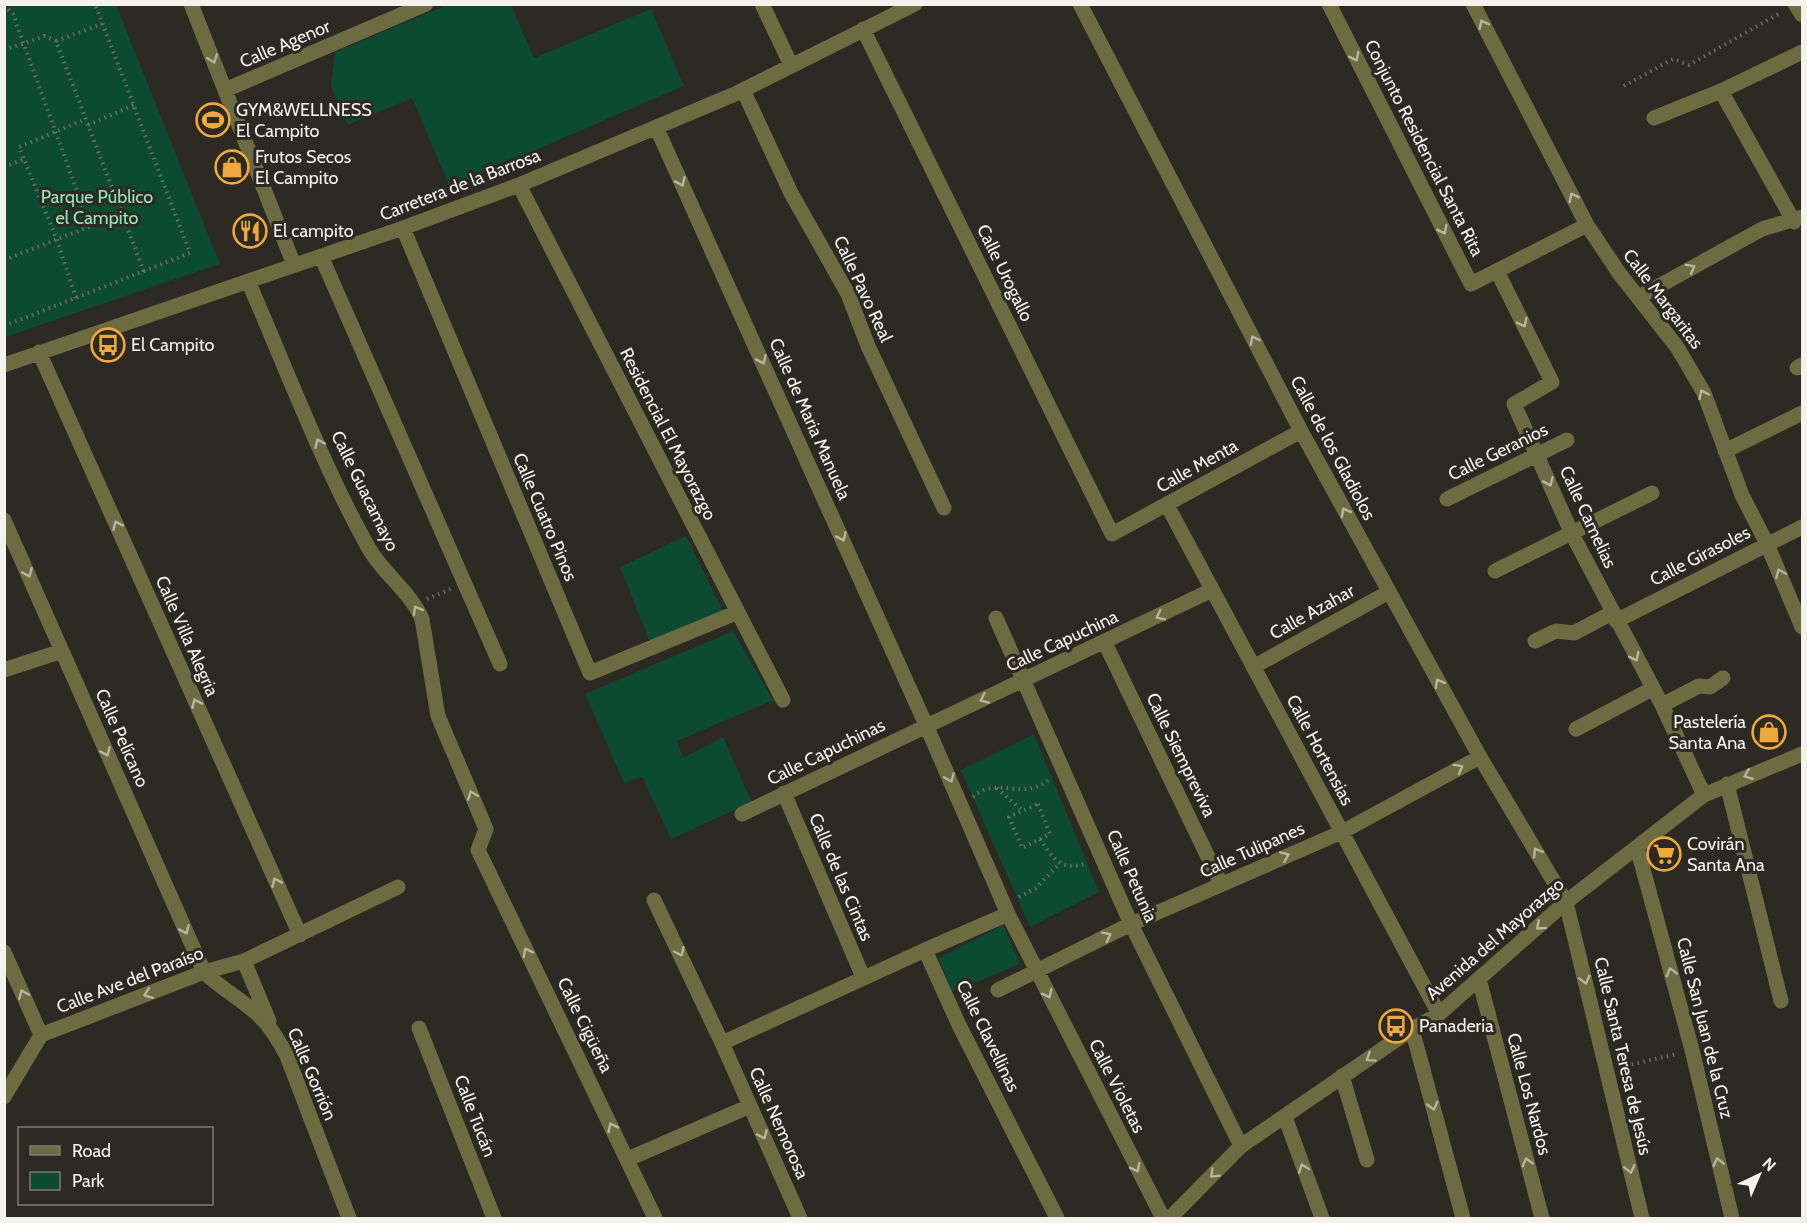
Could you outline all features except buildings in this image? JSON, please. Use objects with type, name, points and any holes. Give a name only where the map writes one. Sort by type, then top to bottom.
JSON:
[{"type":"street","points":[[191,4],[294,265]]},
{"type":"street","name":"Calle Agenor","points":[[225,90],[426,4]]},
{"type":"street","points":[[762,4],[791,65]]},
{"type":"street","name":"Carretera de la Barrosa","points":[[4,365],[403,228],[519,185],[657,129],[743,90],[915,4]]},
{"type":"street","name":"Calle de los Gladiolos","points":[[1080,4],[1301,432],[1480,757],[1566,902]]},
{"type":"street","name":"Conjunto Residencial Santa Rita","points":[[1329,4],[1471,284],[1497,271]]},
{"type":"street","name":"Calle Margaritas","points":[[1473,4],[1587,225],[1608,257],[1677,347],[1704,393],[1742,495],[1767,544],[1802,626]]},
{"type":"street","points":[[1790,7],[1803,15]]},
{"type":"street","name":"Calle Urogallo","points":[[863,29],[1112,534]]},
{"type":"street","points":[[1654,118],[1721,92],[1803,52]]},
{"type":"street","name":"Calle Pavo Real","points":[[743,90],[791,193],[848,294],[868,346],[944,508]]},
{"type":"street","points":[[1640,297],[1762,229],[1798,219],[1721,92]]},
{"type":"street","name":"Calle de Maria Manuela","points":[[657,129],[926,725]]},
{"type":"street","name":"Residencial El Mayorazgo","points":[[519,185],[783,700]]},
{"type":"street","points":[[1497,271],[1587,225]]},
{"type":"street","name":"Calle Cuatro Pinos","points":[[403,228],[590,673],[738,612]]},
{"type":"street","points":[[321,256],[500,664]]},
{"type":"street","name":"Calle Camelias","points":[[1497,271],[1552,382],[1514,404],[1572,534],[1662,705],[1704,795]]},
{"type":"street","name":"Calle Guacamayo","points":[[248,280],[350,513],[379,566],[416,604],[422,619],[438,716],[486,830],[478,850]]},
{"type":"street","name":"Calle Villa Alegria","points":[[39,352],[300,935]]},
{"type":"street","points":[[1725,452],[1803,413]]},
{"type":"street","name":"Calle Menta","points":[[1112,534],[1301,432]]},
{"type":"street","name":"Calle Geranios","points":[[1447,499],[1538,456],[1566,440]]},
{"type":"street","points":[[1495,571],[1652,494]]},
{"type":"street","name":"Calle Hortensias","points":[[1167,505],[1439,1014]]},
{"type":"street","name":"Calle Pelícano","points":[[4,520],[204,972]]},
{"type":"street","name":"Calle Girasoles","points":[[1535,641],[1556,632],[1574,633],[1614,617],[1803,527]]},
{"type":"street","name":"Calle Capuchina","points":[[926,725],[1026,681],[1212,590]]},
{"type":"street","name":"Calle Azahar","points":[[1253,667],[1389,592]]},
{"type":"street","name":"Calle Petunia","points":[[996,618],[1026,681],[1131,924],[1241,1146]]},
{"type":"street","name":"Calle Siempreviva","points":[[1105,643],[1221,884]]},
{"type":"street","points":[[4,670],[62,651]]},
{"type":"street","points":[[1662,705],[1699,686],[1710,687],[1723,678]]},
{"type":"street","points":[[1576,729],[1652,689]]},
{"type":"street","name":"Calle Capuchinas","points":[[742,814],[926,725]]},
{"type":"street","name":"Calle Violetas","points":[[926,725],[1008,914],[1162,1218]]},
{"type":"street","name":"Avenida del Mayorazgo","points":[[1170,1218],[1241,1146],[1412,1029],[1439,1014],[1566,902],[1704,795],[1803,754]]},
{"type":"street","name":"Calle Tulipanes","points":[[1036,972],[1131,924],[1342,832],[1480,757]]},
{"type":"street","points":[[1726,784],[1781,1001]]},
{"type":"street","name":"Calle de las Cintas","points":[[784,793],[862,977]]},
{"type":"street","name":"Calle San Juan de la Cruz","points":[[1637,847],[1692,1050],[1732,1218]]},
{"type":"street","name":"Calle Cigüeña","points":[[478,850],[655,1218]]},
{"type":"street","name":"Calle Ave del Paraíso","points":[[40,1035],[204,972],[243,961],[398,886]]},
{"type":"street","name":"Calle Nemorosa","points":[[654,900],[722,1043],[800,1218]]},
{"type":"street","name":"Calle Santa Teresa de Jesús","points":[[1566,902],[1642,1218]]},
{"type":"street","points":[[722,1043],[862,977],[1008,914]]},
{"type":"street","name":"Calle Clavellinas","points":[[925,950],[959,1025],[1057,1218]]},
{"type":"street","points":[[4,952],[40,1035],[4,1097]]},
{"type":"street","points":[[243,961],[274,1031]]},
{"type":"street","name":"Calle Gorrión","points":[[204,972],[220,988],[255,1012],[274,1031],[287,1056],[349,1218]]},
{"type":"street","points":[[998,990],[1036,972]]},
{"type":"street","name":"Calle Los Nardos","points":[[1479,979],[1542,1218]]},
{"type":"street","name":"Calle Tucán","points":[[419,1028],[494,1218]]},
{"type":"street","points":[[1412,1029],[1463,1218]]},
{"type":"street","points":[[1342,1076],[1367,1160]]},
{"type":"street","points":[[628,1158],[750,1106]]},
{"type":"street","points":[[1285,1117],[1322,1218]]},
{"type":"path","points":[[4,326],[190,253],[95,4]]},
{"type":"path","points":[[4,5],[13,14],[90,227]]},
{"type":"path","points":[[1624,86],[1673,59],[1689,64],[1790,7]]},
{"type":"path","points":[[56,41],[102,24]]},
{"type":"path","points":[[4,50],[45,36],[56,41],[144,272]]},
{"type":"path","points":[[88,125],[134,105]]},
{"type":"path","points":[[76,298],[57,240],[19,147],[86,119]]},
{"type":"path","points":[[4,167],[24,159]]},
{"type":"path","points":[[4,260],[122,214]]},
{"type":"path","points":[[416,604],[465,583]]},
{"type":"path","points":[[973,797],[979,791],[996,787],[1034,790],[1053,776]]},
{"type":"path","points":[[996,787],[1023,811]]},
{"type":"path","points":[[1038,804],[1050,834],[1022,848],[1009,817],[1023,811],[1038,804]]},
{"type":"path","points":[[1040,839],[1051,857],[1060,863],[1069,867],[1088,863]]},
{"type":"path","points":[[1018,898],[1041,884],[1060,863]]},
{"type":"path","points":[[1608,1070],[1692,1050]]},
{"type":"green space","name":"Parque Público el Campito","points":[[4,5],[116,5],[220,264],[5,337]]},
{"type":"green space","points":[[447,5],[511,5],[534,58],[651,9],[684,86],[450,187],[412,98],[348,125],[331,86],[335,52]]},
{"type":"green space","points":[[686,536],[726,617],[652,647],[620,567]]},
{"type":"green space","points":[[733,631],[773,700],[677,741],[683,758],[723,737],[752,802],[671,839],[642,777],[624,783],[585,694]]},
{"type":"green space","points":[[1034,734],[1099,892],[1030,927],[961,770]]},
{"type":"green space","points":[[1003,925],[1020,964],[953,992],[938,958]]},
{"type":"place","name":"GYM&WELLNESS El Campito","points":[[213,120]]},
{"type":"place","name":"Frutos Secos El Campito","points":[[232,167]]},
{"type":"place","name":"El campito","points":[[250,231]]},
{"type":"place","name":"El Campito","points":[[108,345]]},
{"type":"place","name":"Pastelería Santa Ana","points":[[1769,732]]},
{"type":"place","name":"Covirán Santa Ana","points":[[1664,854]]},
{"type":"place","name":"Panaderia","points":[[1396,1026]]}]
